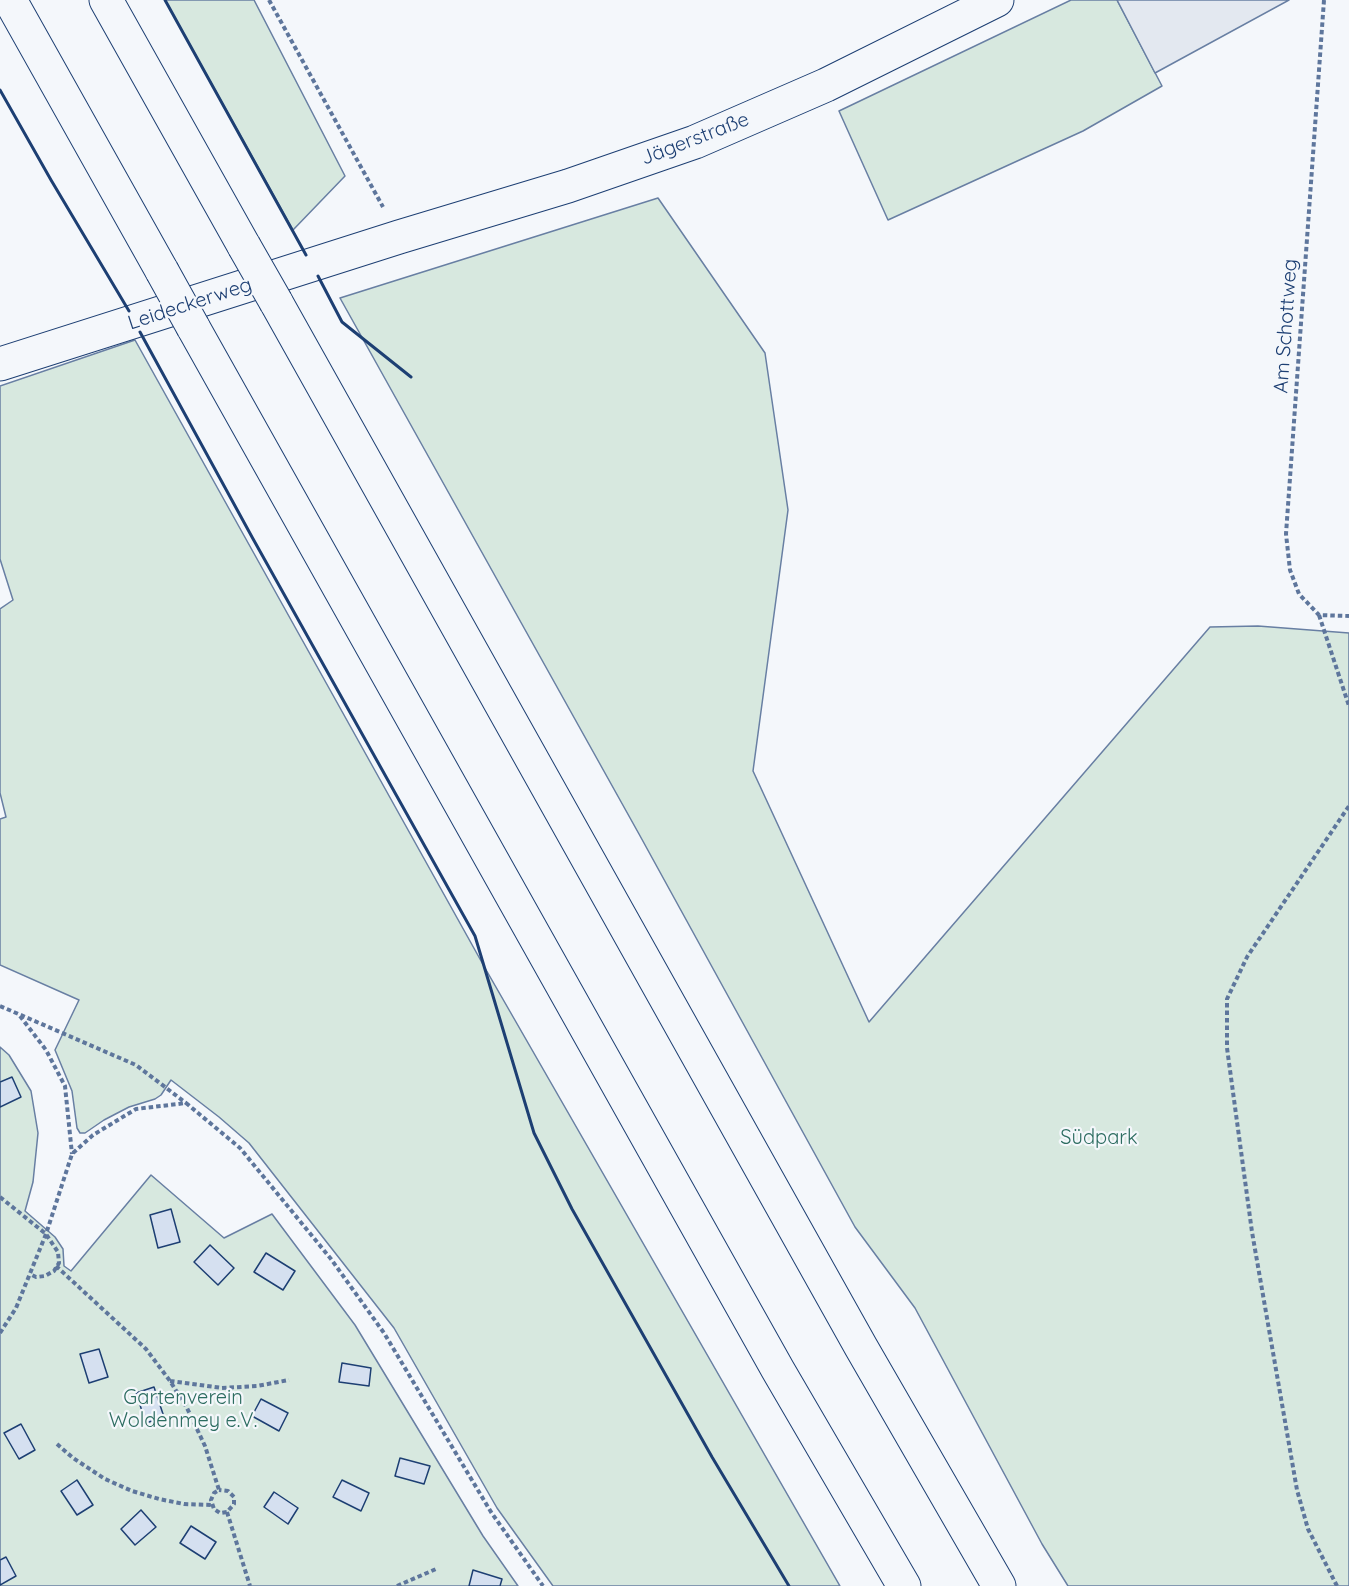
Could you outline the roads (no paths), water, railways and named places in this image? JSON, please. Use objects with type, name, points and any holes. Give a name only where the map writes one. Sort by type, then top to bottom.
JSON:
[{"type":"main road","points":[[10,0],[778,1370],[904,1586]]},
{"type":"main road","points":[[106,0],[861,1347],[999,1586]]},
{"type":"main road","name":"Jägerstraße","points":[[389,240],[568,186],[695,142],[826,85],[997,0]]},
{"type":"main road","name":"Leideckerweg","points":[[0,364],[389,240]]},
{"type":"park label","name":"Südpark","points":[[1099,1138]]},
{"type":"park label","name":"Gartenverein Woldenmey e.V.","points":[[183,1410]]}]
